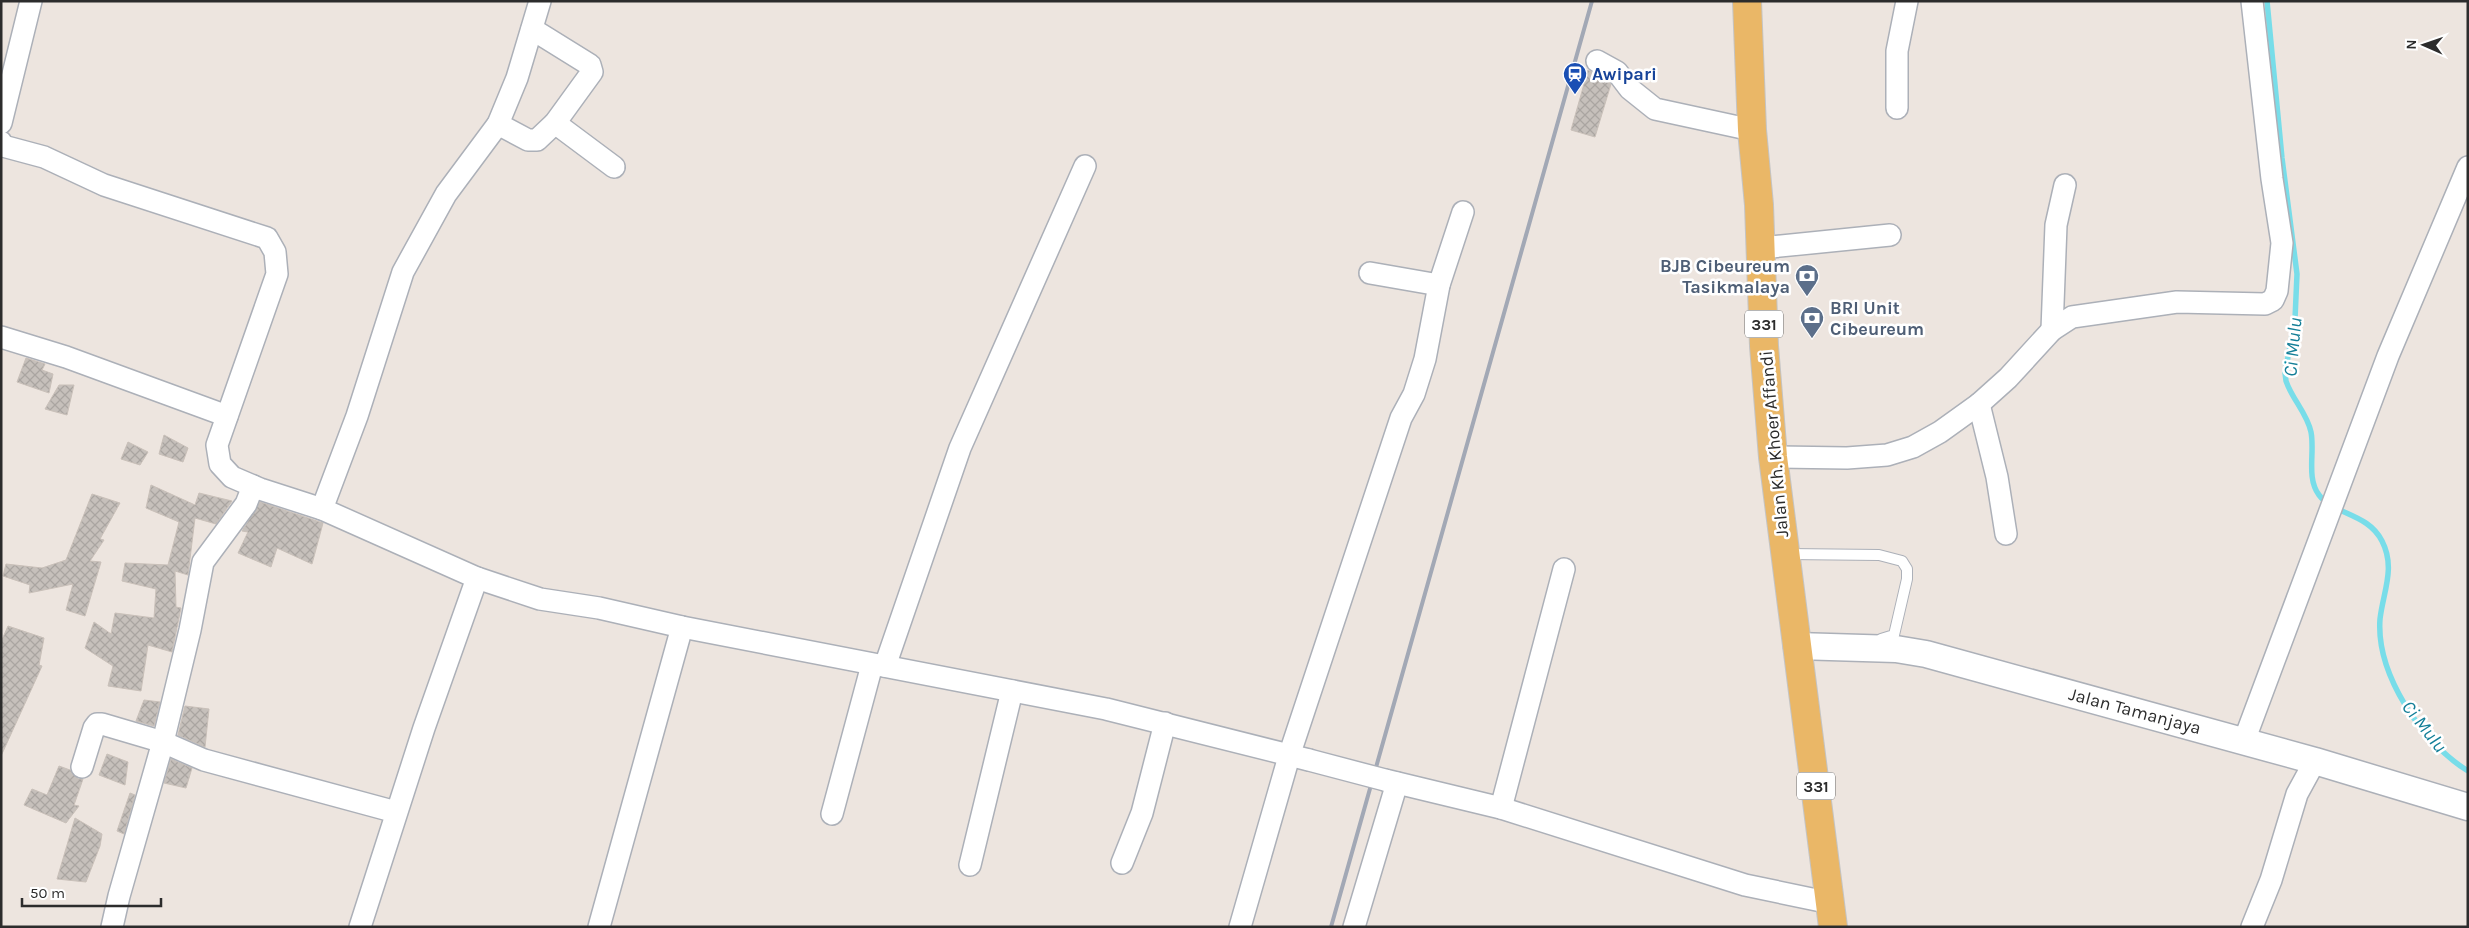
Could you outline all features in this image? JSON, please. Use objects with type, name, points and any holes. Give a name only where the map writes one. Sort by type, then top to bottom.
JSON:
[{"type":"main road","name":"Jalan Kh. Khoer Affandi","points":[[1747,1],[1752,130],[1761,248],[1764,346],[1773,457],[1784,554],[1799,638]]},
{"type":"main road","name":"331","points":[[1799,638],[1832,915]]},
{"type":"street","points":[[1,123],[31,1]]},
{"type":"street","points":[[322,509],[357,416],[403,272],[446,194],[498,124],[517,78],[540,1]]},
{"type":"street","points":[[1897,108],[1897,51],[1907,1]]},
{"type":"street","points":[[1773,457],[1847,458],[1887,455],[1913,447],[1940,432],[1979,404],[2008,378],[2052,330],[2064,321],[2082,316],[2177,302],[2266,304],[2276,295],[2282,243],[2272,179],[2252,1]]},
{"type":"street","points":[[498,124],[533,141],[541,137],[555,123],[590,76],[592,69],[590,65],[532,29]]},
{"type":"street","points":[[1597,61],[1617,72],[1630,89],[1655,109],[1752,130]]},
{"type":"street","points":[[555,123],[614,167]]},
{"type":"street","points":[[1,142],[3,146],[44,157],[104,185],[267,238],[275,252],[277,274],[217,445],[220,464],[232,477],[252,486],[322,509],[477,578],[540,598],[599,608],[682,627],[1012,691],[1165,723],[1500,808],[1745,885],[1832,915]]},
{"type":"street","points":[[832,814],[879,665],[960,448],[1085,166]]},
{"type":"street","points":[[2244,741],[2388,356],[2468,167]]},
{"type":"street","points":[[2052,330],[2056,225],[2065,185]]},
{"type":"street","points":[[1240,927],[1300,757],[1401,418],[1414,394],[1425,360],[1439,285],[1463,212]]},
{"type":"street","points":[[1761,248],[1890,235]]},
{"type":"street","points":[[1370,273],[1439,285]]},
{"type":"street","points":[[1,337],[66,357],[227,416]]},
{"type":"street","points":[[1979,404],[1997,477],[2006,534]]},
{"type":"street","points":[[112,927],[190,630],[203,562],[246,504],[252,486]]},
{"type":"street","points":[[1500,808],[1564,569]]},
{"type":"street","points":[[360,927],[396,812],[477,578]]},
{"type":"street","points":[[599,927],[682,627]]},
{"type":"street","name":"Jalan Tamanjaya","points":[[1799,638],[1912,651],[2244,741],[2468,807]]},
{"type":"street","points":[[970,865],[1012,691]]},
{"type":"street","points":[[1122,863],[1142,813],[1165,723]]},
{"type":"street","points":[[82,767],[97,724],[162,742],[204,760],[396,812]]},
{"type":"street","points":[[2252,927],[2270,880],[2298,794],[2315,761]]},
{"type":"street","points":[[1354,927],[1391,781]]},
{"type":"lane","points":[[1784,554],[1879,555],[1902,562],[1907,569],[1907,578],[1894,635],[1886,639],[1840,636]]},
{"type":"building","points":[[1588,70],[1611,84],[1595,137],[1571,130]]},
{"type":"building","points":[[26,358],[45,364],[42,370],[53,374],[49,393],[17,382]]},
{"type":"building","points":[[59,385],[74,385],[67,415],[45,409]]},
{"type":"building","points":[[164,435],[188,448],[183,462],[159,454]]},
{"type":"building","points":[[128,442],[148,452],[140,465],[121,459]]},
{"type":"building","points":[[151,485],[195,505],[199,493],[232,501],[216,524],[195,518],[188,575],[175,571],[176,607],[181,608],[172,652],[148,645],[141,691],[108,686],[113,666],[85,648],[94,622],[111,634],[115,613],[154,618],[156,589],[122,581],[125,563],[168,565],[179,522],[146,508]]},
{"type":"building","points":[[92,494],[120,503],[100,539],[104,540],[90,561],[101,562],[85,616],[66,610],[73,584],[29,593],[30,585],[3,576],[6,564],[42,568],[66,560]]},
{"type":"building","points":[[260,502],[323,523],[312,564],[277,548],[271,567],[238,553],[248,532],[242,531]]},
{"type":"building","points":[[8,626],[44,638],[39,665],[42,666],[1,756],[1,642]]},
{"type":"building","points":[[144,700],[160,702],[154,726],[136,721]]},
{"type":"building","points":[[185,706],[209,709],[205,747],[178,735]]},
{"type":"building","points":[[107,754],[128,762],[125,785],[99,775]]},
{"type":"building","points":[[171,759],[192,768],[186,788],[164,783]]},
{"type":"building","points":[[59,766],[70,770],[78,779],[83,779],[74,805],[79,806],[66,823],[24,805],[32,789],[47,795]]},
{"type":"building","points":[[130,793],[135,795],[124,834],[117,831]]},
{"type":"building","points":[[75,818],[102,834],[100,846],[86,882],[57,879]]},
{"type":"waterway","name":"Ci Mulu","points":[[2267,1],[2282,158],[2297,274],[2295,319],[2285,373],[2286,381],[2309,425],[2312,440],[2313,481],[2319,495],[2333,507],[2360,519],[2368,525],[2376,532],[2386,551],[2388,570],[2380,619],[2381,640],[2394,684],[2405,705],[2434,743],[2451,759],[2468,771]]},
{"type":"railway","points":[[1331,927],[1592,1]]},
{"type":"place","name":"Awipari","points":[[1575,95]]},
{"type":"place","name":"BJB Cibeureum Tasikmalaya","points":[[1807,297]]},
{"type":"place","name":"BRI Unit Cibeureum","points":[[1812,339]]}]
